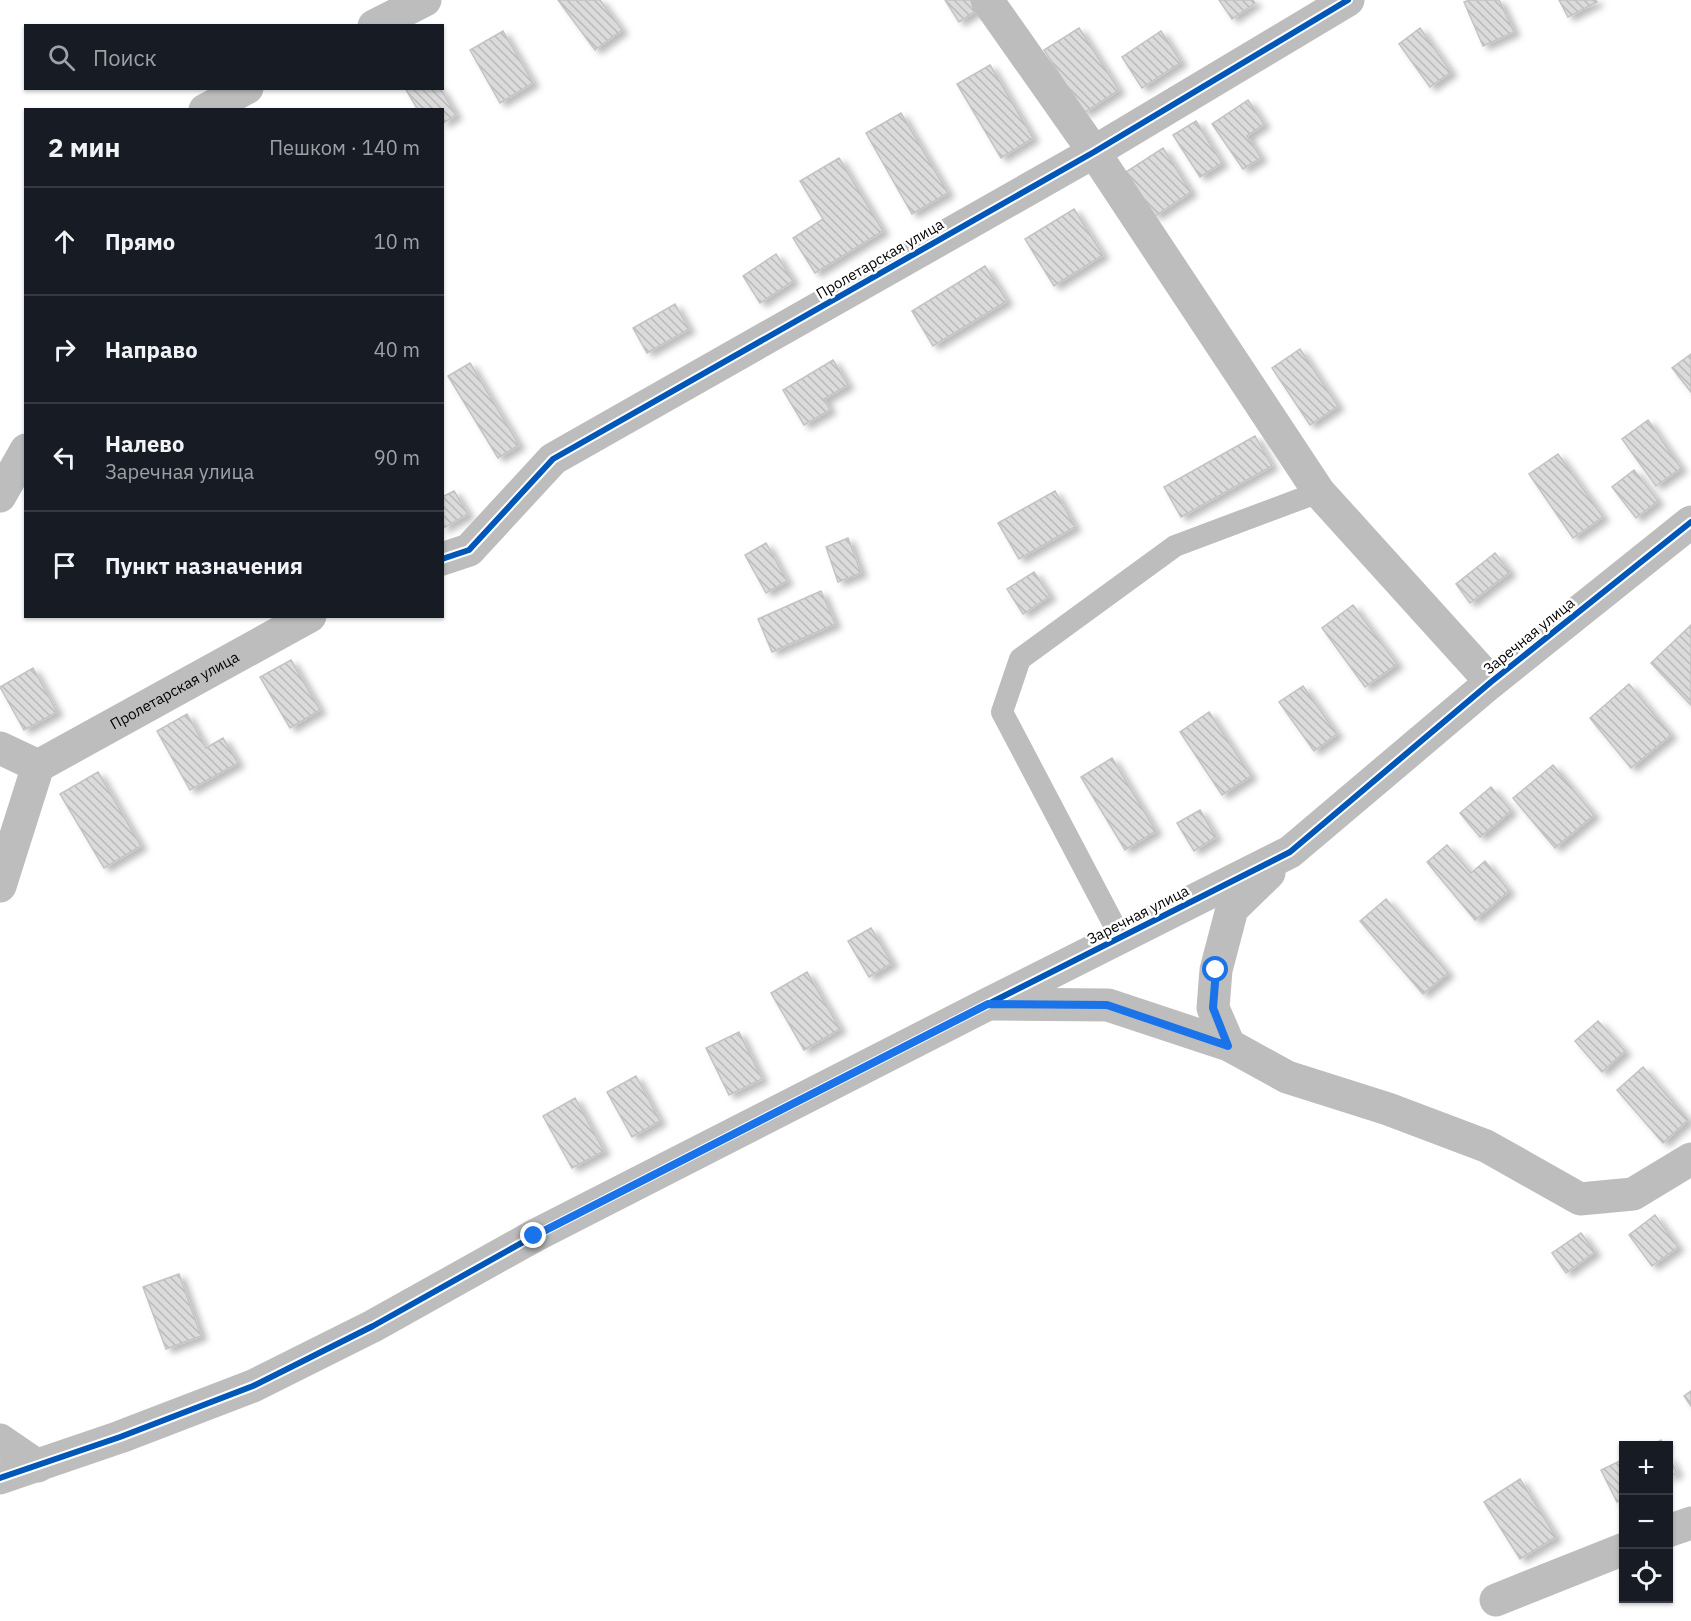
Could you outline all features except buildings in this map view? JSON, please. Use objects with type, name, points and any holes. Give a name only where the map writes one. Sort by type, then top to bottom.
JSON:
[{"type":"street","points":[[378,24],[425,0]]},
{"type":"street","points":[[987,0],[1094,152],[1319,492],[1491,682]]},
{"type":"street","name":"Пролетарская улица","points":[[444,558],[469,550],[553,459],[1094,152],[1348,0]]},
{"type":"street","points":[[209,108],[244,90]]},
{"type":"street","points":[[0,496],[24,454]]},
{"type":"street","name":"Заречная улица","points":[[0,1478],[120,1437],[253,1386],[373,1326],[534,1236],[1290,852],[1491,682],[1691,522]]},
{"type":"street","name":"Пролетарская улица","points":[[38,766],[306,618]]},
{"type":"street","points":[[0,748],[38,766],[0,886]]},
{"type":"street","points":[[1228,1046],[1213,1008],[1216,970],[1232,909],[1290,852]]},
{"type":"street","points":[[988,1004],[1107,1005],[1228,1046],[1287,1077],[1388,1109],[1486,1146],[1580,1199],[1633,1194],[1691,1158]]},
{"type":"street","points":[[0,1440],[38,1466]]},
{"type":"street","points":[[1673,1530],[1691,1522]]},
{"type":"street","points":[[1496,1600],[1619,1551]]},
{"type":"lane","points":[[1121,938],[1002,712],[1020,659],[1175,546],[1319,492]]},
{"type":"cycle path","points":[[444,558],[469,550],[553,459],[1094,152],[1348,0]]},
{"type":"cycle path","points":[[0,1478],[120,1437],[253,1386],[373,1326],[534,1236],[1290,852],[1491,682],[1691,522]]},
{"type":"route","points":[[534,1236],[988,1004],[1107,1005],[1228,1046],[1213,1008],[1216,970]]}]
